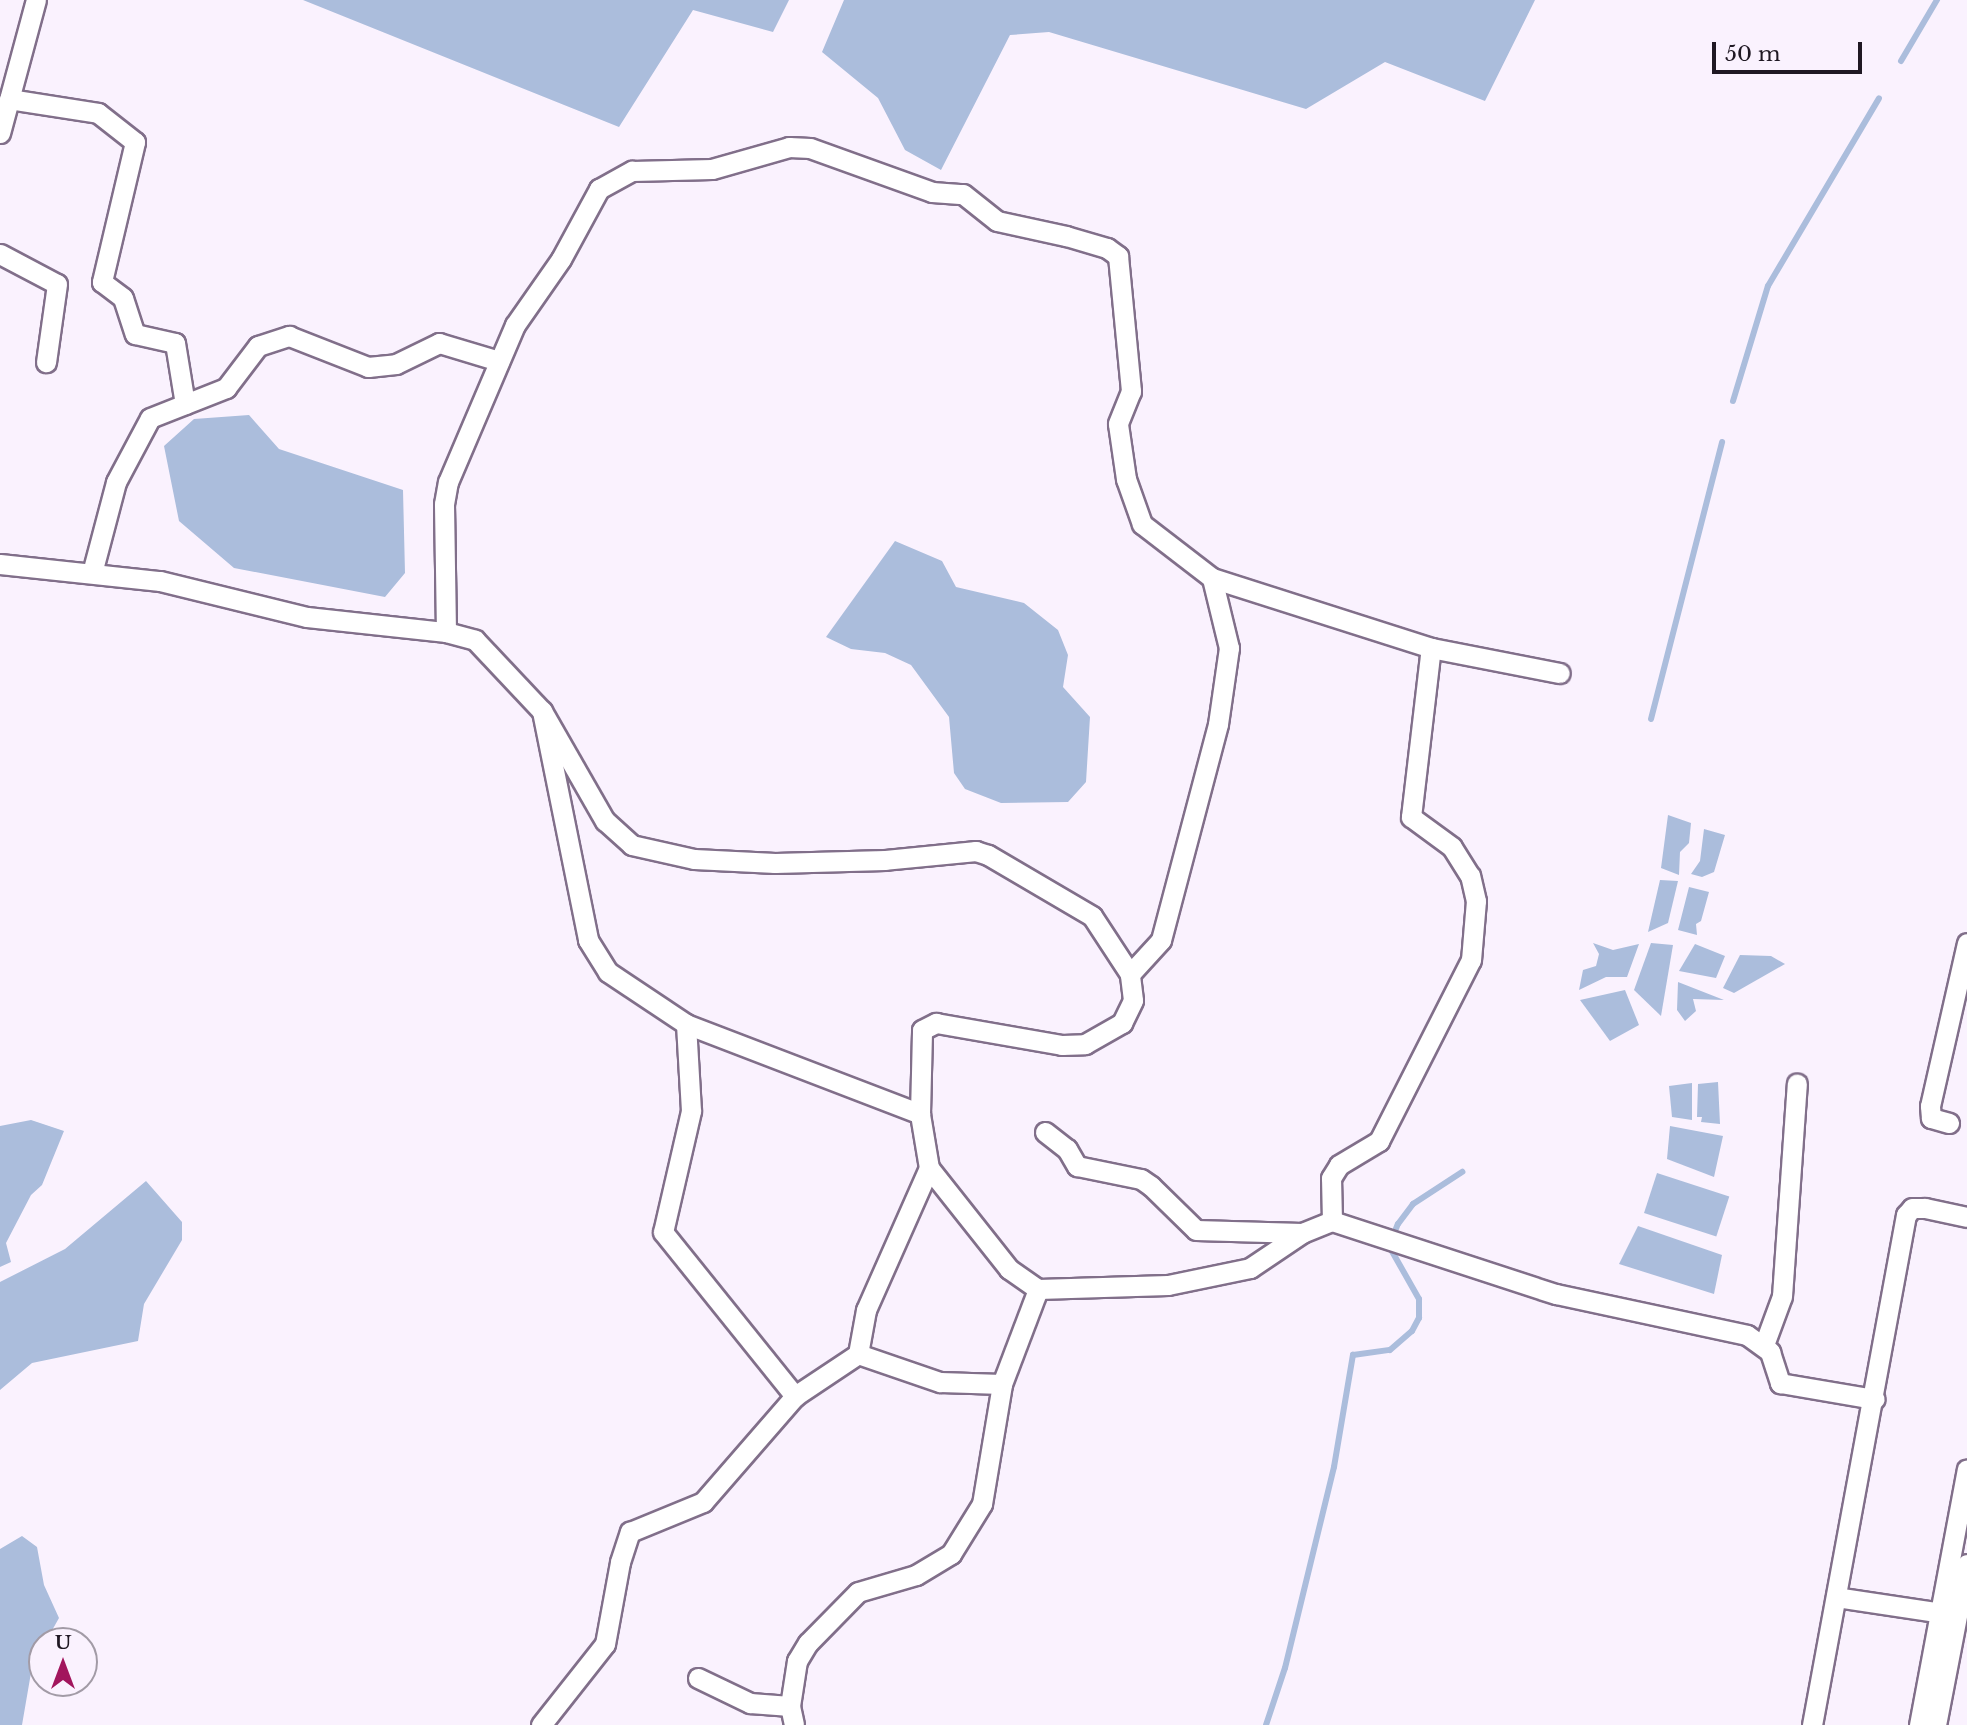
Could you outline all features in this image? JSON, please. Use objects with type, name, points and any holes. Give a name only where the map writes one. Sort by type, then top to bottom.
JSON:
[{"type":"street","points":[[0,132],[36,0]]},
{"type":"street","points":[[9,99],[99,113],[135,142],[102,282],[123,298],[135,334],[175,343],[185,404]]},
{"type":"street","points":[[446,632],[445,493],[489,394],[499,361],[515,326],[561,259],[599,189],[615,177],[652,167],[712,169],[789,147],[810,148],[932,192],[963,194],[997,221],[1066,236],[1107,248],[1118,256],[1131,391],[1118,424],[1126,479],[1142,524],[1212,578],[1430,648],[1560,673]]},
{"type":"street","points":[[0,254],[57,284],[46,362]]},
{"type":"street","points":[[92,573],[116,482],[150,418],[226,388],[258,346],[289,336],[368,367],[396,364],[439,343],[499,361]]},
{"type":"street","points":[[0,564],[160,580],[307,617],[446,632],[475,640],[542,711],[605,821],[632,845],[694,859],[775,863],[885,860],[976,851],[1082,907],[1130,974],[1133,1000],[1129,1014],[1107,1035],[1085,1044],[1062,1045],[976,1028],[928,1025],[920,1036],[920,1114],[929,1168],[1009,1269],[1038,1289],[1168,1285],[1250,1268],[1302,1233],[1332,1222],[1389,1238],[1522,1285],[1747,1335],[1764,1345],[1780,1383],[1875,1399]]},
{"type":"street","points":[[1130,974],[1161,940],[1217,724],[1229,648],[1212,578]]},
{"type":"street","points":[[1332,1222],[1331,1178],[1339,1165],[1379,1141],[1471,960],[1476,901],[1470,876],[1452,847],[1411,817],[1430,648]]},
{"type":"street","points":[[542,711],[575,888],[594,954],[608,972],[686,1024],[920,1114]]},
{"type":"street","points":[[1949,1123],[1931,1118],[1930,1106],[1967,943]]},
{"type":"street","points":[[686,1024],[691,1111],[663,1232],[795,1396]]},
{"type":"street","points":[[1764,1345],[1782,1296],[1797,1084]]},
{"type":"street","points":[[1045,1132],[1068,1149],[1077,1166],[1141,1179],[1196,1230],[1302,1233]]},
{"type":"street","points":[[541,1725],[605,1643],[630,1532],[704,1502],[795,1396],[858,1354],[866,1310],[929,1168]]},
{"type":"street","points":[[1812,1725],[1875,1399],[1906,1215],[1912,1208],[1925,1208],[1967,1217]]},
{"type":"street","points":[[698,1678],[791,1719],[797,1661],[808,1643],[858,1592],[916,1575],[951,1554],[964,1538],[987,1486],[1002,1384],[1038,1289]]},
{"type":"street","points":[[858,1354],[940,1382],[1002,1384]]},
{"type":"street","points":[[1936,1725],[1954,1615],[1967,1469]]},
{"type":"street","points":[[1919,1725],[1954,1615],[1967,1564]]},
{"type":"street","points":[[1836,1597],[1954,1615]]},
{"type":"water","points":[[303,0],[789,0],[773,32],[693,10],[619,127]]},
{"type":"water","points":[[844,0],[1535,0],[1485,101],[1385,62],[1306,109],[1049,32],[1010,35],[941,170],[905,150],[878,98],[822,52]]},
{"type":"water","points":[[249,415],[279,449],[403,490],[405,573],[385,597],[234,568],[179,521],[164,446],[194,419]]},
{"type":"water","points":[[895,541],[942,561],[956,587],[1024,603],[1058,630],[1068,655],[1063,687],[1090,717],[1086,782],[1068,802],[1001,803],[965,789],[954,773],[949,717],[911,665],[885,653],[851,649],[826,637]]},
{"type":"water","points":[[1668,815],[1691,823],[1689,843],[1680,852],[1679,875],[1661,868]]},
{"type":"water","points":[[1704,829],[1725,835],[1714,872],[1702,877],[1691,874],[1700,861]]},
{"type":"water","points":[[1660,880],[1678,881],[1668,923],[1648,932]]},
{"type":"water","points":[[1689,887],[1709,892],[1701,921],[1696,924],[1697,935],[1678,930]]},
{"type":"water","points":[[1593,943],[1613,950],[1639,944],[1627,977],[1606,977],[1579,990],[1583,970],[1596,966],[1599,954]]},
{"type":"water","points":[[1651,943],[1673,945],[1661,1016],[1634,990]]},
{"type":"water","points":[[1695,944],[1725,956],[1716,978],[1679,971]]},
{"type":"water","points":[[1740,955],[1771,956],[1785,964],[1734,993],[1723,988]]},
{"type":"water","points":[[1678,982],[1724,1000],[1693,999],[1696,1011],[1685,1021],[1677,1010]]},
{"type":"water","points":[[1625,990],[1639,1025],[1610,1041],[1580,1000]]},
{"type":"water","points":[[1718,1082],[1720,1124],[1701,1122],[1702,1117],[1697,1117],[1698,1084]]},
{"type":"water","points":[[1692,1083],[1692,1120],[1672,1117],[1669,1086]]},
{"type":"water","points":[[31,1120],[64,1131],[42,1185],[31,1195],[6,1243],[11,1262],[0,1267],[0,1126]]},
{"type":"water","points":[[1670,1126],[1723,1136],[1714,1177],[1667,1159]]},
{"type":"water","points":[[1657,1173],[1729,1196],[1716,1236],[1644,1213]]},
{"type":"water","points":[[146,1181],[182,1222],[182,1240],[144,1304],[138,1341],[32,1363],[0,1390],[0,1282],[65,1249]]},
{"type":"water","points":[[1638,1226],[1722,1255],[1714,1294],[1619,1264]]},
{"type":"water","points":[[22,1536],[37,1547],[44,1585],[59,1618],[54,1627],[28,1627],[28,1690],[22,1725],[0,1725],[0,1549]]},
{"type":"waterway","points":[[1901,61],[1937,0]]},
{"type":"waterway","points":[[1733,401],[1768,286],[1879,98]]},
{"type":"waterway","points":[[1651,719],[1722,442]]},
{"type":"waterway","points":[[1266,1725],[1285,1668],[1334,1467],[1353,1355],[1390,1350],[1412,1331],[1419,1318],[1419,1299],[1389,1246],[1398,1224],[1413,1204],[1462,1172]]}]
